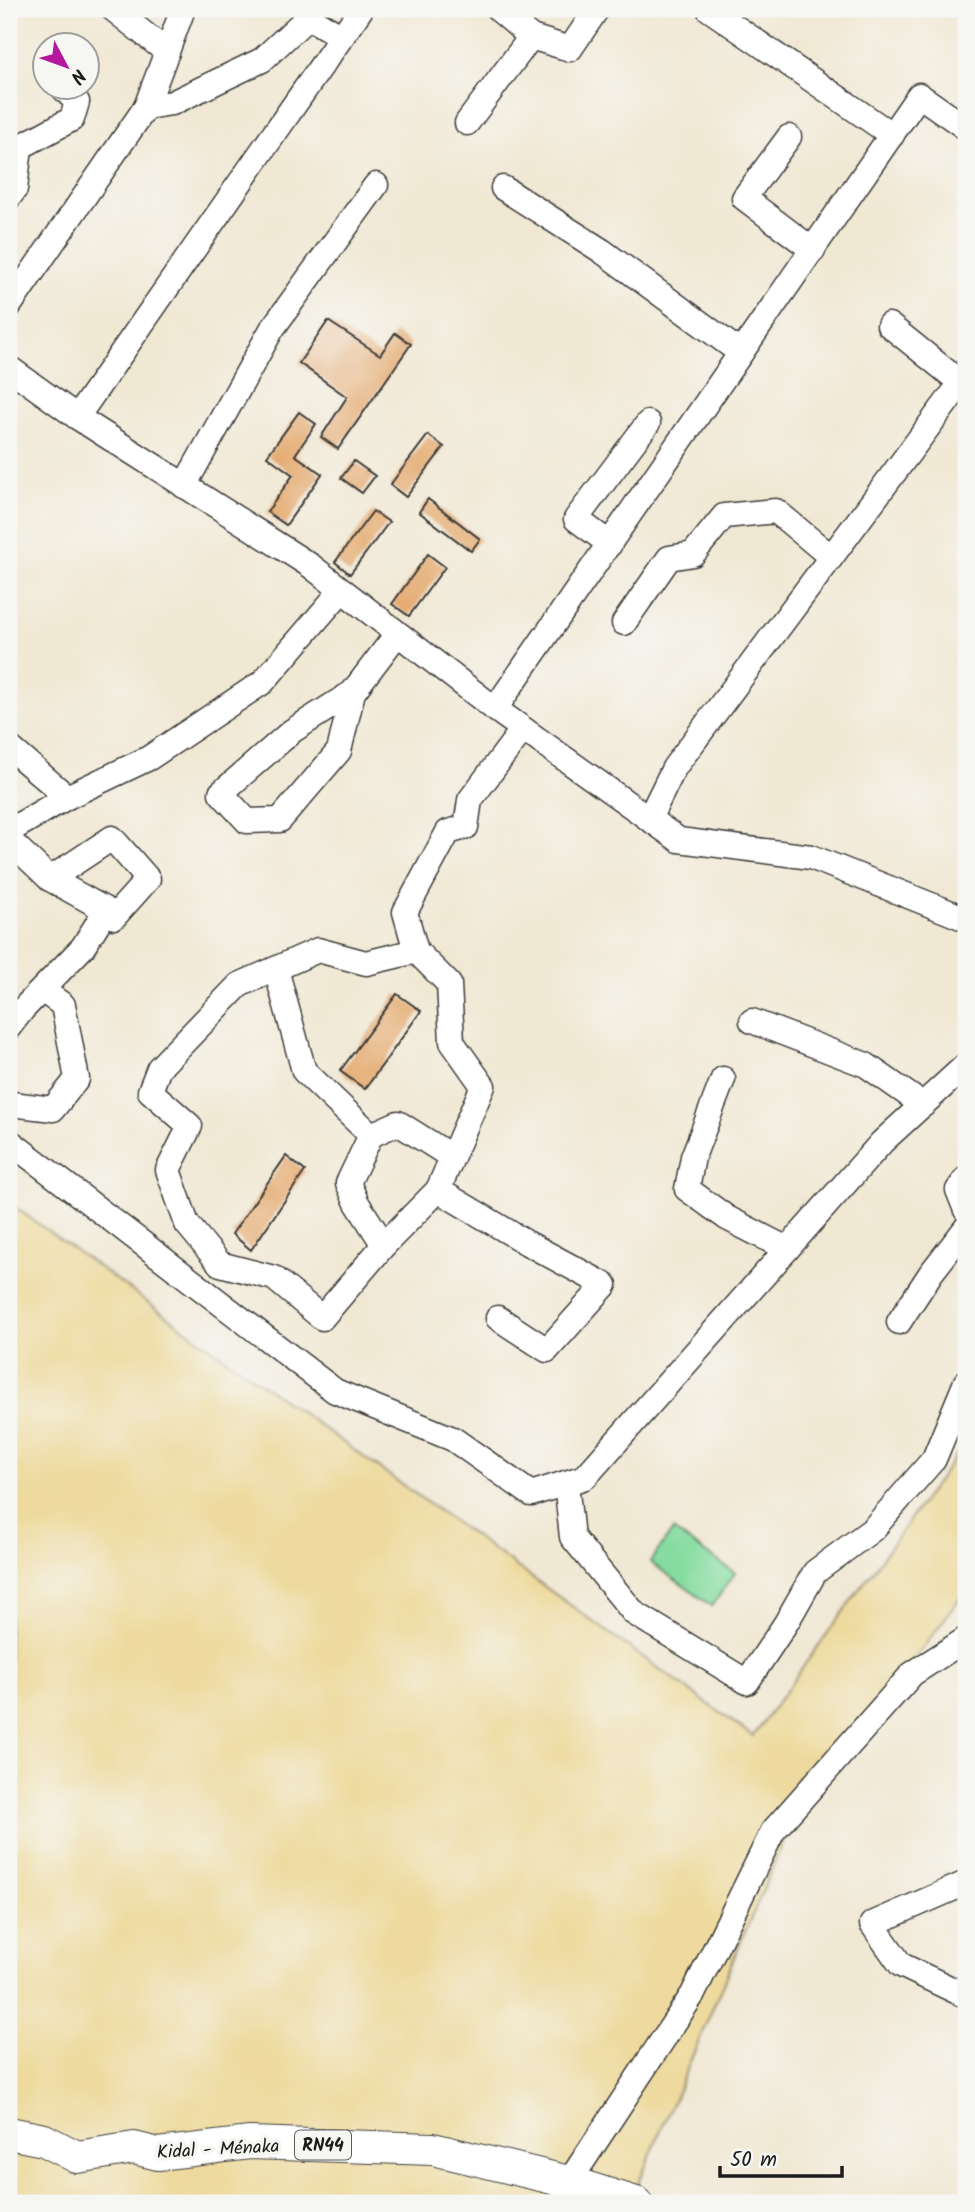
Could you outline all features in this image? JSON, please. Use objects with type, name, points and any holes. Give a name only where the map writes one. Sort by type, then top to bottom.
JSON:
[{"type":"main road","name":"Kidal - Ménaka","points":[[9,2133],[44,2140],[78,2157],[134,2148],[158,2154],[250,2143],[433,2149],[569,2182],[636,2203]]},
{"type":"street","points":[[113,9],[167,52]]},
{"type":"street","points":[[9,304],[146,107],[183,9]]},
{"type":"street","points":[[77,418],[361,9]]},
{"type":"street","points":[[498,9],[531,37],[569,49],[597,9]]},
{"type":"street","points":[[709,9],[892,135]]},
{"type":"street","points":[[146,107],[172,103],[262,60],[300,13],[342,37]]},
{"type":"street","points":[[467,123],[531,37]]},
{"type":"street","points":[[495,709],[919,95],[966,128]]},
{"type":"street","points":[[9,197],[15,189],[20,147],[72,119],[77,102]]},
{"type":"street","points":[[789,137],[744,198],[813,250]]},
{"type":"street","points":[[184,486],[272,329],[376,185]]},
{"type":"street","points":[[503,188],[602,251],[741,353]]},
{"type":"street","points":[[649,819],[674,768],[961,383],[889,325]]},
{"type":"street","points":[[9,368],[77,418],[311,566],[341,592],[495,709],[678,840],[811,857],[966,919]]},
{"type":"street","points":[[610,544],[576,519],[648,423]]},
{"type":"street","points":[[624,623],[669,558],[693,554],[724,516],[775,511],[831,557]]},
{"type":"street","points":[[9,831],[67,797],[149,758],[263,682],[341,592]]},
{"type":"street","points":[[353,692],[339,751],[280,820],[247,821],[221,793],[292,731],[353,692],[397,634]]},
{"type":"street","points":[[416,951],[366,963],[318,950],[239,985],[159,1068],[149,1091],[190,1126],[167,1170],[187,1224],[220,1264],[274,1278],[322,1318],[384,1245],[438,1189],[483,1086],[452,1042],[449,984],[416,951],[405,912],[448,832],[467,827],[470,800],[523,729]]},
{"type":"street","points":[[9,747],[67,797]]},
{"type":"street","points":[[9,840],[50,879],[114,917],[148,879],[112,838],[50,879]]},
{"type":"street","points":[[9,1027],[83,947],[106,910]]},
{"type":"street","points":[[276,968],[304,1071],[371,1135]]},
{"type":"street","points":[[9,1102],[53,1109],[77,1079],[63,1004],[42,990]]},
{"type":"street","points":[[752,1021],[866,1065],[923,1105]]},
{"type":"street","points":[[9,1141],[334,1391],[453,1438],[531,1494],[585,1477],[881,1142],[963,1072]]},
{"type":"street","points":[[723,1079],[693,1157],[687,1189],[727,1218],[787,1249]]},
{"type":"street","points":[[384,1245],[357,1203],[348,1183],[371,1135],[398,1123],[452,1157]]},
{"type":"street","points":[[966,1179],[958,1190],[966,1210]]},
{"type":"street","points":[[438,1189],[605,1285],[547,1350],[498,1318]]},
{"type":"street","points":[[899,1322],[931,1273],[966,1228]]},
{"type":"street","points":[[566,1483],[572,1537],[634,1613],[747,1682],[786,1623],[815,1572],[873,1529],[934,1459],[966,1382]]},
{"type":"street","points":[[569,2182],[693,1994],[773,1831],[912,1674],[966,1639]]},
{"type":"street","points":[[966,1883],[872,1924],[901,1965],[966,1996]]},
{"type":"green space","points":[[673,1530],[735,1573],[712,1606],[650,1562]]},
{"type":"sand","points":[[9,1203],[753,1736],[966,1442],[966,1590],[790,1826],[630,2203],[9,2203]]},
{"type":"building","points":[[328,321],[380,355],[395,333],[411,344],[338,449],[321,437],[347,397],[299,363]]},
{"type":"building","points":[[299,412],[316,424],[295,455],[322,474],[286,525],[267,512],[293,475],[267,456]]},
{"type":"building","points":[[428,435],[444,447],[406,497],[390,485]]},
{"type":"building","points":[[354,461],[375,476],[362,493],[341,478]]},
{"type":"building","points":[[428,499],[480,539],[471,551],[419,512]]},
{"type":"building","points":[[373,511],[389,522],[350,574],[335,562]]},
{"type":"building","points":[[428,554],[445,567],[409,616],[392,604]]},
{"type":"building","points":[[397,994],[421,1011],[365,1089],[340,1071]]},
{"type":"building","points":[[286,1156],[305,1171],[251,1250],[232,1234]]}]
